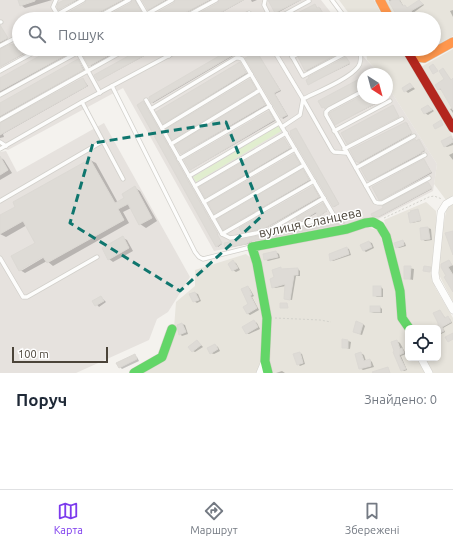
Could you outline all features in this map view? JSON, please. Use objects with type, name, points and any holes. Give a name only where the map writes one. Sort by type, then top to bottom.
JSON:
[{"type":"street","points":[[380,0],[386,12]]},
{"type":"street","points":[[441,49],[453,42]]},
{"type":"street","points":[[410,56],[453,128]]},
{"type":"street","points":[[414,56],[424,58],[428,56]]},
{"type":"street","points":[[453,200],[446,204],[441,212],[435,273],[436,280],[453,310]]},
{"type":"street","name":"вулиця Сланцева","points":[[268,373],[265,361],[267,318],[257,263],[252,247],[347,229],[365,223],[373,222],[380,226]]},
{"type":"street","points":[[380,226],[386,236],[394,262],[400,291],[402,318],[407,325]]},
{"type":"street","points":[[134,373],[162,357],[172,329]]},
{"type":"street","points":[[260,373],[265,361]]},
{"type":"street","points":[[423,361],[429,373]]},
{"type":"lane","points":[[56,0],[53,5],[56,12]]},
{"type":"lane","points":[[61,12],[83,0]]},
{"type":"lane","points":[[107,12],[129,0]]},
{"type":"lane","points":[[138,0],[145,12]]},
{"type":"lane","points":[[150,12],[172,0]]},
{"type":"lane","points":[[194,12],[216,0]]},
{"type":"lane","points":[[265,0],[264,5],[268,12]]},
{"type":"lane","points":[[332,0],[341,12]]},
{"type":"lane","points":[[289,12],[309,1]]},
{"type":"lane","points":[[0,46],[12,40]]},
{"type":"lane","points":[[0,71],[27,56]]},
{"type":"lane","points":[[0,95],[68,56]]},
{"type":"lane","points":[[80,56],[100,93]]},
{"type":"lane","points":[[0,120],[115,56]]},
{"type":"lane","points":[[0,149],[82,102],[169,56]]},
{"type":"lane","points":[[277,56],[332,150],[334,152],[347,153]]},
{"type":"lane","points":[[292,57],[303,76],[340,56]]},
{"type":"lane","points":[[303,100],[352,74],[359,66],[361,56]]},
{"type":"lane","points":[[146,100],[151,109],[171,144],[179,159],[222,234],[230,238],[237,237],[330,218],[333,214],[280,122],[242,60],[239,58],[236,58],[151,109]]},
{"type":"lane","points":[[162,128],[250,74]]},
{"type":"lane","points":[[112,86],[195,252],[199,257],[203,259],[252,247]]},
{"type":"lane","points":[[171,144],[260,90]]},
{"type":"lane","points":[[357,94],[326,112],[326,115],[375,202],[382,203],[429,178]]},
{"type":"lane","points":[[282,127],[300,115],[303,100]]},
{"type":"lane","points":[[82,102],[123,179]]},
{"type":"lane","points":[[334,131],[384,104]]},
{"type":"lane","points":[[179,159],[270,106]]},
{"type":"lane","points":[[344,149],[402,119]]},
{"type":"lane","points":[[189,176],[280,122]]},
{"type":"lane","points":[[195,186],[286,133]]},
{"type":"lane","points":[[356,168],[414,136]]},
{"type":"lane","points":[[0,201],[103,141]]},
{"type":"lane","points":[[0,142],[6,146]]},
{"type":"lane","points":[[204,202],[295,149]]},
{"type":"lane","points":[[366,186],[425,155]]},
{"type":"lane","points":[[213,218],[304,165]]},
{"type":"lane","points":[[222,234],[314,181]]},
{"type":"lane","points":[[268,230],[324,198]]},
{"type":"lane","points":[[0,258],[21,295],[27,297],[97,257]]},
{"type":"path","points":[[380,226],[383,219],[430,197],[434,196],[441,198]]},
{"type":"path","points":[[267,318],[320,320],[331,322]]},
{"type":"highlighted area","points":[[226,122],[263,215],[180,291],[70,223],[93,143]]},
{"type":"shaded area","points":[[0,0],[321,0],[330,12],[12,12],[12,56],[363,56],[374,68],[357,68],[357,104],[393,104],[393,94],[437,164],[433,191],[378,219],[214,251],[123,88],[8,150],[0,148]]},
{"type":"shaded area","points":[[339,0],[374,0],[380,12],[348,12]]},
{"type":"shaded area","points":[[383,0],[453,0],[453,36],[441,42],[441,12],[390,12]]},
{"type":"shaded area","points":[[453,49],[453,120],[421,67]]},
{"type":"shaded area","points":[[367,56],[405,56],[453,137],[453,196],[446,200],[434,184],[437,164],[393,94],[393,68],[374,68],[367,60]]},
{"type":"shaded area","points":[[104,123],[190,277],[168,312],[157,319],[149,340],[76,373],[0,373],[0,152],[6,151],[17,172]]},
{"type":"shaded area","points":[[426,202],[436,211],[436,241],[433,273],[435,287],[453,318],[453,373],[431,373],[425,361],[441,361],[441,325],[410,325],[404,317],[396,261],[384,220]]},
{"type":"shaded area","points":[[453,203],[453,302],[438,273],[447,206]]},
{"type":"shaded area","points":[[366,227],[378,230],[389,261],[406,325],[405,325],[405,361],[419,361],[425,373],[270,373],[258,249]]},
{"type":"shaded area","points":[[246,254],[252,259],[264,317],[261,361],[257,373],[140,373],[164,359],[174,328],[176,302],[195,286],[195,270]]},
{"type":"green space","points":[[280,125],[283,130],[196,182],[193,177]]},
{"type":"building","points":[[18,0],[35,0],[35,1],[20,6]]},
{"type":"building","points":[[64,0],[76,0],[58,10],[58,3]]},
{"type":"building","points":[[86,0],[122,0],[100,12],[69,12],[85,3]]},
{"type":"building","points":[[132,0],[135,0],[141,12],[114,12],[131,3]]},
{"type":"building","points":[[142,0],[165,0],[148,10]]},
{"type":"building","points":[[175,0],[209,0],[186,12],[158,12],[174,3]]},
{"type":"building","points":[[219,0],[243,0],[222,12],[201,12],[218,3]]},
{"type":"building","points":[[268,0],[300,0],[277,12],[274,12]]},
{"type":"building","points":[[392,0],[399,0],[403,6],[405,5],[407,8],[419,0],[423,4],[412,12],[395,12],[389,2]]},
{"type":"building","points":[[315,4],[317,8],[319,7],[322,12],[300,12]]},
{"type":"building","points":[[0,25],[8,38],[0,42]]},
{"type":"building","points":[[11,44],[12,56],[19,56],[0,67],[0,49]]},
{"type":"building","points":[[39,56],[64,56],[0,91],[0,78]]},
{"type":"building","points":[[83,56],[107,56],[89,66]]},
{"type":"building","points":[[128,56],[143,56],[98,81],[94,75]]},
{"type":"building","points":[[219,56],[231,56],[151,103],[149,97]]},
{"type":"building","points":[[249,56],[259,56],[280,90],[274,93],[287,115],[281,118],[245,58]]},
{"type":"building","points":[[300,56],[334,56],[305,71],[298,57]]},
{"type":"building","points":[[346,57],[350,63],[308,85],[306,80],[309,78],[308,77]]},
{"type":"building","points":[[78,59],[83,70],[0,116],[0,103]]},
{"type":"building","points":[[240,62],[246,73],[163,124],[156,112]]},
{"type":"building","points":[[433,64],[438,71],[433,74],[429,67]]},
{"type":"building","points":[[443,68],[451,80],[453,78],[453,110],[440,88],[438,90],[435,85],[444,79],[439,71]]},
{"type":"building","points":[[83,78],[87,86],[0,135],[0,123]]},
{"type":"building","points":[[250,79],[256,89],[172,140],[166,129]]},
{"type":"building","points":[[357,80],[357,91],[325,109],[324,107],[322,108],[318,101]]},
{"type":"building","points":[[410,83],[413,87],[404,92],[402,88]]},
{"type":"building","points":[[259,94],[265,105],[181,154],[175,145]]},
{"type":"building","points":[[357,98],[357,104],[374,104],[335,125],[329,113]]},
{"type":"building","points":[[143,101],[218,234],[222,243],[216,247],[137,105]]},
{"type":"building","points":[[393,105],[399,117],[347,144],[341,133]]},
{"type":"building","points":[[428,105],[432,110],[424,114],[421,109]]},
{"type":"building","points":[[269,111],[274,120],[190,170],[184,160]]},
{"type":"building","points":[[441,120],[443,125],[435,129],[433,125]]},
{"type":"building","points":[[406,122],[412,133],[358,163],[357,161],[356,162],[350,150]]},
{"type":"building","points":[[296,128],[339,204],[333,207],[290,134],[290,131]]},
{"type":"building","points":[[451,136],[453,142],[444,147],[441,141]]},
{"type":"building","points":[[284,138],[290,148],[205,198],[199,187]]},
{"type":"building","points":[[415,139],[416,141],[419,139],[425,150],[369,181],[367,180],[361,169]]},
{"type":"building","points":[[294,154],[300,164],[214,214],[208,203]]},
{"type":"building","points":[[0,156],[8,170],[0,175]]},
{"type":"building","points":[[90,159],[115,203],[124,198],[122,194],[135,186],[152,218],[139,225],[128,204],[118,209],[124,220],[47,263],[43,257],[19,271],[11,256],[35,243],[23,221],[0,234],[0,215],[15,207],[13,202]]},
{"type":"building","points":[[424,159],[431,172],[379,200],[372,187]]},
{"type":"building","points":[[303,169],[309,180],[223,230],[217,219]]},
{"type":"building","points":[[428,182],[432,188],[378,217],[372,216],[371,214],[383,208],[382,206]]},
{"type":"building","points":[[313,186],[319,197],[265,228],[242,233],[239,228]]},
{"type":"building","points":[[323,203],[327,210],[318,217],[316,212],[303,220],[298,221],[296,218]]},
{"type":"building","points":[[418,209],[421,220],[410,223],[408,213]]},
{"type":"building","points":[[344,218],[345,223],[251,241],[246,244],[225,248],[224,243]]},
{"type":"building","points":[[428,227],[430,239],[421,240],[420,228]]},
{"type":"building","points":[[453,231],[453,255],[445,233]]},
{"type":"building","points":[[123,236],[129,248],[108,260],[102,248]]},
{"type":"building","points":[[403,240],[404,245],[396,248],[394,243]]},
{"type":"building","points":[[369,241],[372,247],[363,251],[360,245]]},
{"type":"building","points":[[347,247],[349,254],[330,261],[329,254]]},
{"type":"building","points":[[276,251],[278,257],[264,260],[263,254]]},
{"type":"building","points":[[233,260],[238,268],[232,271],[228,264]]},
{"type":"building","points":[[449,260],[452,265],[448,267],[453,275],[453,292],[444,277],[446,276],[441,267],[441,264]]},
{"type":"building","points":[[404,266],[411,266],[410,279],[404,279]]},
{"type":"building","points":[[424,266],[431,267],[430,272],[423,271]]},
{"type":"building","points":[[281,267],[281,269],[298,268],[298,275],[294,275],[290,300],[284,299],[285,284],[272,288],[270,279],[274,277],[272,270]]},
{"type":"building","points":[[248,286],[252,295],[250,295],[257,308],[247,314],[243,307],[248,304],[241,289]]},
{"type":"building","points":[[373,286],[381,286],[381,296],[373,296]]},
{"type":"building","points":[[195,292],[199,300],[193,302],[189,294]]},
{"type":"building","points":[[101,296],[104,301],[95,306],[92,301]]},
{"type":"building","points":[[280,303],[287,303],[288,308],[280,308]]},
{"type":"building","points":[[370,306],[380,306],[380,312],[370,312]]},
{"type":"building","points":[[440,310],[445,318],[448,316],[451,322],[442,327],[444,331],[441,332],[441,325],[438,325],[433,313]]},
{"type":"building","points":[[254,320],[258,327],[246,334],[242,327]]},
{"type":"building","points":[[356,321],[363,324],[360,334],[353,332]]},
{"type":"building","points":[[182,323],[186,332],[179,335],[177,325]]},
{"type":"building","points":[[453,333],[453,339],[448,342],[445,337]]},
{"type":"building","points":[[342,339],[348,340],[348,348],[342,348]]},
{"type":"building","points":[[197,340],[201,345],[192,352],[188,347]]},
{"type":"building","points":[[397,340],[400,349],[402,348],[404,353],[399,355],[406,369],[401,371],[393,352],[391,342]]},
{"type":"building","points":[[215,344],[218,349],[210,354],[207,348]]},
{"type":"building","points":[[300,352],[303,363],[297,365],[293,354]]},
{"type":"building","points":[[361,352],[364,361],[370,359],[371,366],[359,369],[355,354]]},
{"type":"building","points":[[135,354],[137,359],[119,368],[116,363]]},
{"type":"building","points":[[388,367],[390,373],[372,372]]},
{"type":"traffic: fast","points":[[268,373],[265,361],[267,318],[257,263],[252,247],[347,229],[373,222],[380,226],[386,236],[400,291],[402,318],[407,325]]},
{"type":"traffic: fast","points":[[134,373],[162,357],[172,329]]},
{"type":"traffic: slow","points":[[380,0],[386,12]]},
{"type":"traffic: slow","points":[[441,49],[453,42]]},
{"type":"traffic: slow","points":[[414,56],[424,58],[428,56]]},
{"type":"traffic: jam","points":[[410,56],[453,128]]}]
